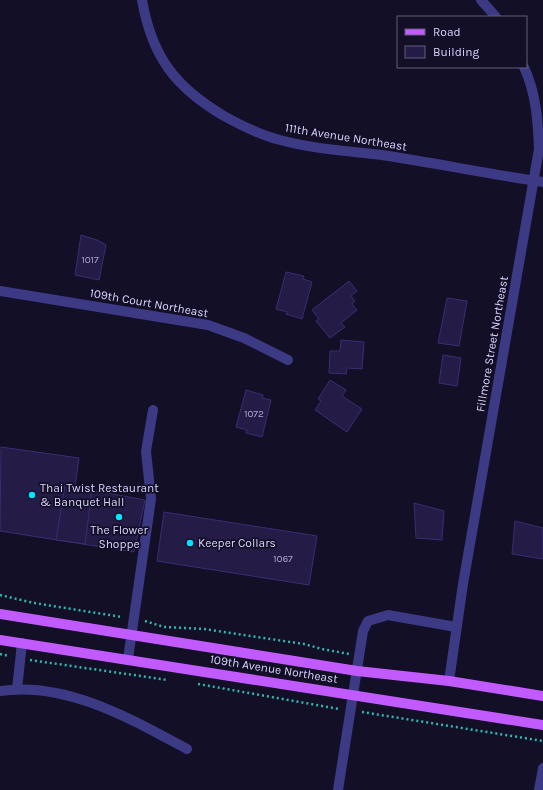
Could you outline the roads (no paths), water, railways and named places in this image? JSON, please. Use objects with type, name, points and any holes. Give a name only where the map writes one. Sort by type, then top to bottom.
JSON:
[{"type":"main road","name":"109th Avenue Northeast","points":[[0,614],[357,671],[449,681],[543,696]]},
{"type":"main road","name":"109th Avenue Northeast","points":[[0,640],[543,725]]},
{"type":"street","name":"111th Avenue Northeast","points":[[142,0],[146,24],[156,50],[170,71],[190,93],[247,129],[280,140],[314,147],[381,155],[538,182]]},
{"type":"street","points":[[481,0],[495,16]]},
{"type":"street","name":"Fillmore Street Northeast","points":[[449,681],[456,626],[538,182],[538,119],[530,80],[524,68]]},
{"type":"street","name":"109th Court Northeast","points":[[0,291],[208,326],[244,338],[288,360]]},
{"type":"street","points":[[128,660],[151,499],[146,452],[153,410]]},
{"type":"street","points":[[338,790],[363,631],[368,621],[388,614],[456,626]]},
{"type":"street","points":[[17,689],[22,643]]},
{"type":"street","points":[[0,691],[17,689],[58,694],[95,704],[138,723],[187,749]]},
{"type":"street","points":[[539,790],[543,768]]},
{"type":"place","name":"Thai Twist Restaurant & Banquet Hall","points":[[32,495]]},
{"type":"place","name":"The Flower Shoppe","points":[[119,517]]},
{"type":"place","name":"Keeper Collars","points":[[190,543]]}]
